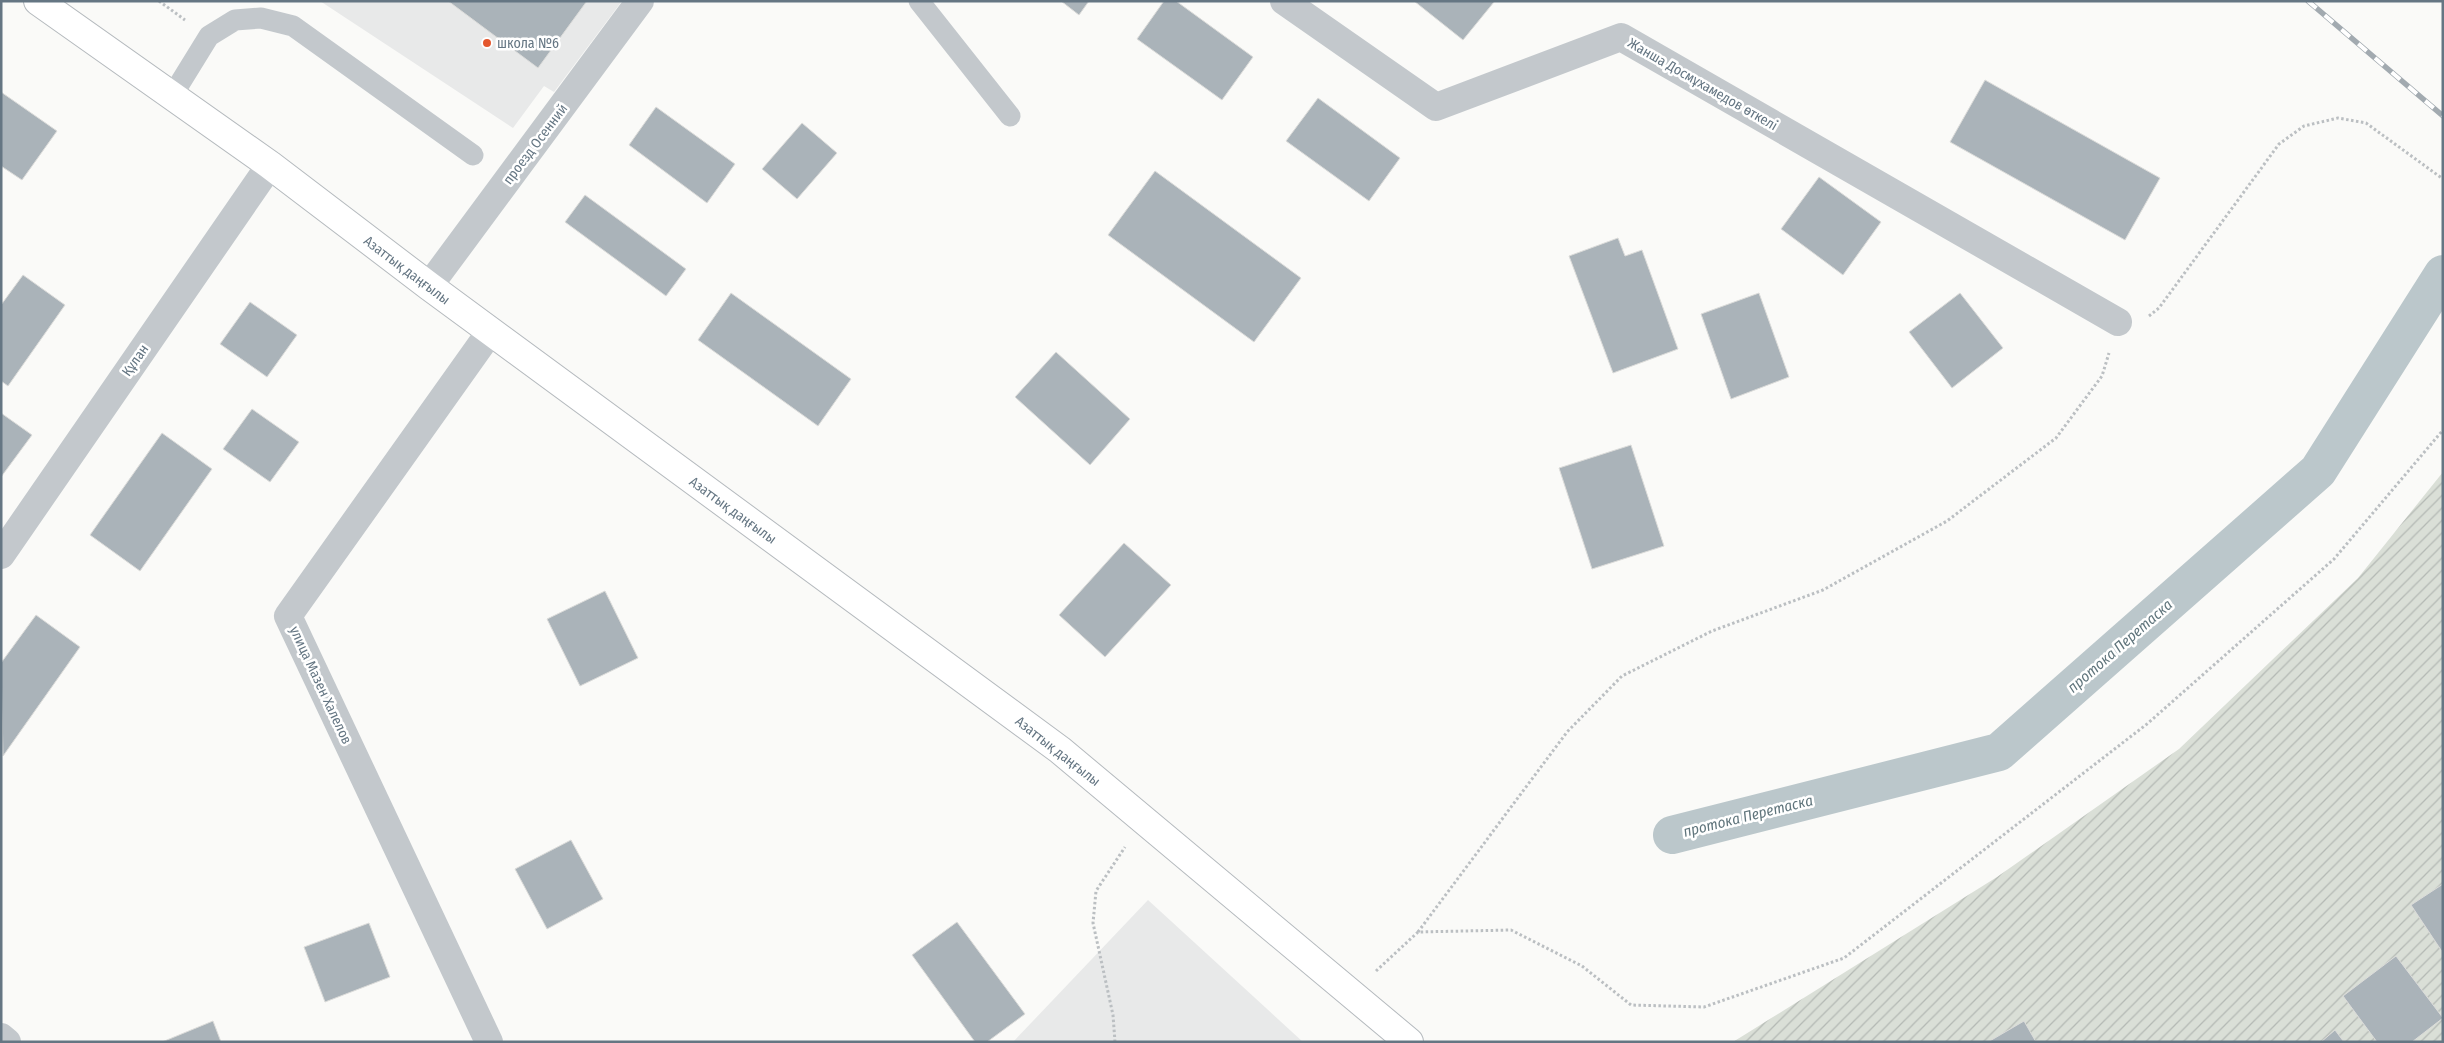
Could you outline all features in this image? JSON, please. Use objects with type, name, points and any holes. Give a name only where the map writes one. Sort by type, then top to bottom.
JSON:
[{"type":"main road","name":"Азаттық даңғылы","points":[[38,1],[270,165],[490,332],[1060,750],[1409,1042]]},
{"type":"street","name":"проезд Осенний","points":[[429,286],[640,1]]},
{"type":"street","name":"Жанша Досмұхамедов өткелі","points":[[1284,1],[1436,107],[1621,37],[2118,322]]},
{"type":"street","name":"Құлан","points":[[1,555],[270,165]]},
{"type":"street","name":"улица Мазен Халелов","points":[[489,1042],[288,616],[490,332]]},
{"type":"street","points":[[1,1037],[7,1042]]},
{"type":"lane","points":[[918,1],[1010,116]]},
{"type":"lane","points":[[172,96],[209,36],[235,20],[261,18],[293,26],[473,155]]},
{"type":"path","points":[[1352,994],[1418,932],[1567,732],[1622,676],[1712,631],[1823,590],[1947,521],[2056,438],[2102,376],[2118,322],[2141,323],[2159,308],[2279,144],[2304,126],[2338,118],[2366,123],[2431,168],[2443,179]]},
{"type":"path","points":[[1418,932],[1511,930],[1582,966],[1631,1005],[1704,1007],[1844,958],[2147,724],[2334,559],[2443,430]]},
{"type":"path","points":[[1115,1042],[1113,1015],[1092,923],[1096,891],[1144,820]]},
{"type":"shaded area","name":"школа №6","points":[[320,1],[622,1],[554,92],[544,86],[513,128]]},
{"type":"shaded area","points":[[2443,472],[2443,1042],[1733,1042],[1997,877],[2179,749],[2358,578]]},
{"type":"shaded area","points":[[1148,900],[1303,1042],[1013,1042]]},
{"type":"building","points":[[448,1],[587,1],[538,68]]},
{"type":"building","points":[[1061,1],[1089,1],[1079,15]]},
{"type":"building","points":[[1164,1],[1176,1],[1253,57],[1222,100],[1137,39]]},
{"type":"building","points":[[1414,1],[1493,1],[1494,2],[1463,40]]},
{"type":"building","points":[[1985,80],[2160,178],[2125,240],[1950,142]]},
{"type":"building","points":[[1,92],[57,131],[22,180],[1,166]]},
{"type":"building","points":[[1318,98],[1400,158],[1369,201],[1286,141]]},
{"type":"building","points":[[656,107],[735,164],[707,203],[629,145]]},
{"type":"building","points":[[802,123],[837,153],[797,199],[762,169]]},
{"type":"building","points":[[1155,171],[1301,278],[1254,342],[1108,235]]},
{"type":"building","points":[[1819,177],[1881,222],[1843,275],[1781,229]]},
{"type":"building","points":[[585,195],[686,269],[666,296],[565,222]]},
{"type":"building","points":[[1618,238],[1625,256],[1642,250],[1678,349],[1613,373],[1569,256]]},
{"type":"building","points":[[23,275],[65,305],[8,386],[1,381],[1,305]]},
{"type":"building","points":[[731,293],[851,379],[818,426],[698,340]]},
{"type":"building","points":[[1759,293],[1789,377],[1731,399],[1701,314]]},
{"type":"building","points":[[1960,293],[2003,348],[1952,388],[1909,332]]},
{"type":"building","points":[[250,302],[297,335],[267,377],[220,344]]},
{"type":"building","points":[[1056,352],[1130,419],[1090,465],[1015,397]]},
{"type":"building","points":[[252,409],[299,442],[270,482],[223,449]]},
{"type":"building","points":[[1,413],[32,435],[1,477]]},
{"type":"building","points":[[162,433],[212,469],[140,571],[90,535]]},
{"type":"building","points":[[1631,445],[1664,546],[1592,569],[1559,468]]},
{"type":"building","points":[[1124,543],[1171,585],[1105,657],[1059,615]]},
{"type":"building","points":[[605,591],[638,658],[580,686],[547,619]]},
{"type":"building","points":[[36,615],[80,647],[3,756],[1,663]]},
{"type":"building","points":[[571,840],[603,899],[547,929],[515,869]]},
{"type":"building","points":[[2443,884],[2443,953],[2411,905]]},
{"type":"building","points":[[957,922],[1025,1014],[987,1042],[975,1042],[912,955]]},
{"type":"building","points":[[369,923],[390,977],[325,1002],[304,947]]},
{"type":"building","points":[[2396,956],[2443,1018],[2412,1042],[2377,1042],[2343,996]]},
{"type":"building","points":[[213,1021],[221,1042],[162,1042]]},
{"type":"building","points":[[2024,1021],[2036,1042],[1988,1042]]},
{"type":"building","points":[[2335,1030],[2344,1042],[2321,1042]]},
{"type":"waterway","name":"протока Перетаска","points":[[1672,835],[1999,752],[2318,471],[2443,274]]},
{"type":"railway","points":[[2308,1],[2443,116]]},
{"type":"place","name":"школа №6","points":[[487,43]]}]
